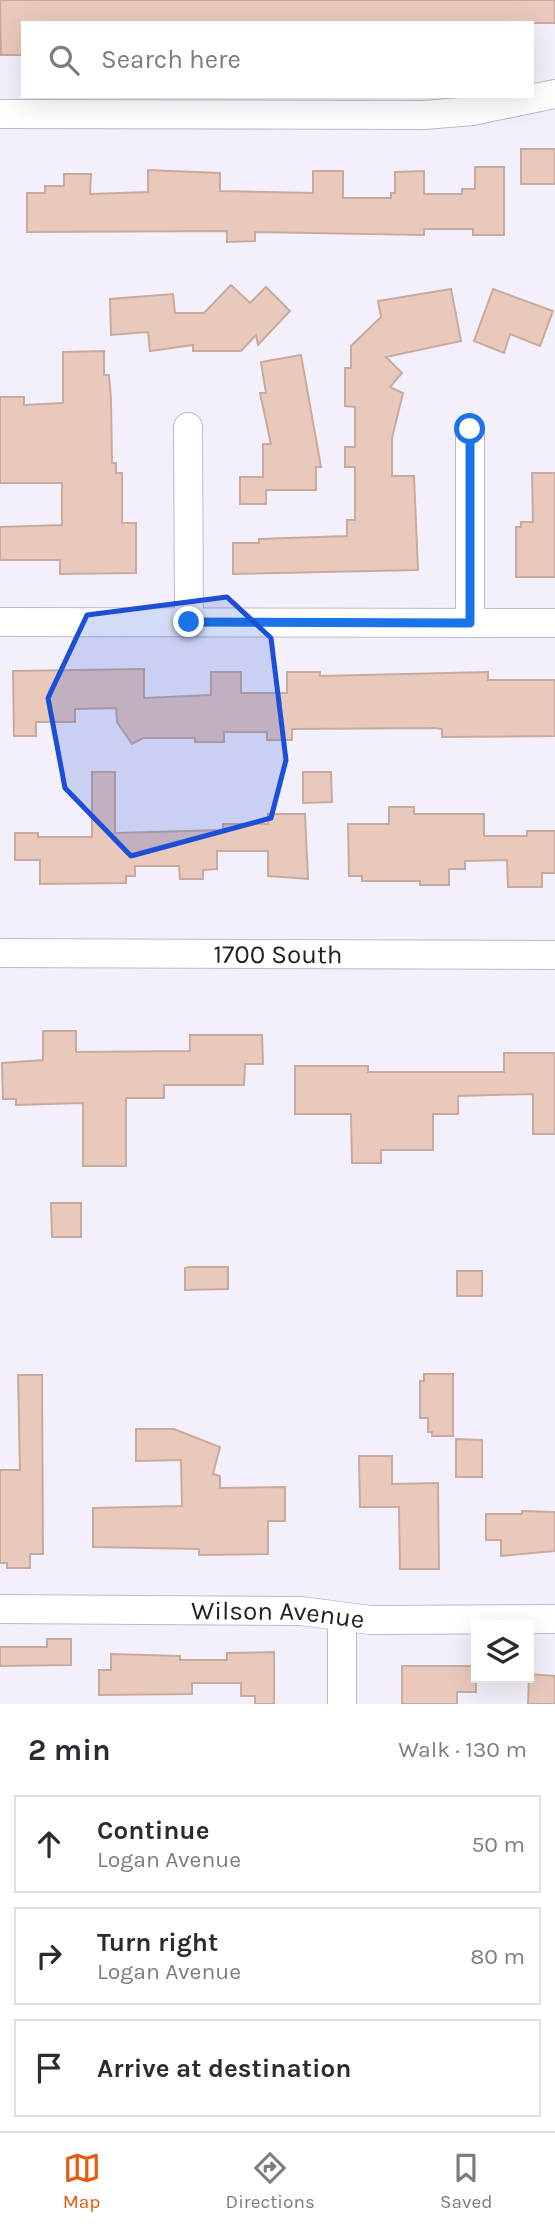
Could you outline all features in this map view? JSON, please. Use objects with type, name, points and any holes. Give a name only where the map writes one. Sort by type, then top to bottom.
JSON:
[{"type":"street","points":[[0,114],[424,115],[472,111],[555,94]]},
{"type":"street","points":[[188,427],[189,622]]},
{"type":"street","points":[[470,429],[470,623]]},
{"type":"street","points":[[0,622],[555,623]]},
{"type":"street","name":"1700 South","points":[[0,953],[555,955]]},
{"type":"street","name":"Wilson Avenue","points":[[0,1609],[301,1611],[342,1618],[555,1619]]},
{"type":"street","points":[[342,1618],[342,1704]]},
{"type":"highlighted area","points":[[227,597],[271,638],[286,760],[271,818],[131,856],[65,788],[48,698],[87,615]]},
{"type":"building","points":[[0,0],[555,0],[555,23],[21,21],[21,55],[1,55]]},
{"type":"building","points":[[521,149],[555,149],[555,184],[521,184]]},
{"type":"building","points":[[475,167],[504,167],[504,235],[473,235],[473,229],[424,229],[424,235],[255,232],[255,241],[227,242],[227,231],[27,232],[27,193],[45,193],[45,186],[64,186],[64,174],[91,174],[90,194],[148,192],[148,170],[220,173],[220,191],[313,193],[313,171],[343,171],[343,198],[391,198],[391,193],[395,193],[395,172],[424,171],[424,194],[462,194],[462,189],[475,189]]},
{"type":"building","points":[[231,285],[250,303],[266,287],[290,311],[258,345],[256,335],[241,351],[193,351],[193,345],[150,351],[148,332],[111,335],[110,299],[173,294],[175,313],[204,313]]},
{"type":"building","points":[[451,289],[461,341],[386,357],[402,373],[390,387],[403,393],[392,438],[392,476],[414,476],[418,570],[233,574],[233,543],[259,543],[259,539],[347,536],[347,520],[355,520],[355,467],[345,467],[345,447],[355,447],[355,407],[345,406],[345,368],[351,368],[351,346],[381,317],[378,301]]},
{"type":"building","points":[[493,289],[553,311],[540,346],[510,334],[504,353],[474,341]]},
{"type":"building","points":[[104,351],[104,375],[109,375],[111,399],[112,463],[116,463],[116,473],[122,473],[122,523],[136,523],[136,573],[60,574],[60,560],[0,560],[0,527],[62,525],[62,483],[0,483],[0,397],[24,397],[24,405],[63,403],[63,352]]},
{"type":"building","points":[[301,355],[321,467],[316,467],[316,490],[266,490],[266,504],[240,504],[240,477],[263,477],[263,444],[271,444],[260,393],[266,393],[261,362]]},
{"type":"building","points":[[532,473],[555,473],[555,577],[516,577],[516,527],[521,527],[521,522],[533,522]]},
{"type":"building","points":[[144,669],[144,698],[211,695],[211,672],[241,672],[241,693],[287,693],[287,672],[320,672],[320,676],[488,672],[488,680],[555,680],[555,736],[442,737],[442,729],[435,728],[292,729],[292,740],[267,740],[267,732],[224,732],[224,742],[195,742],[195,738],[143,738],[132,744],[117,722],[116,708],[75,709],[75,722],[36,722],[36,736],[14,736],[13,671]]},
{"type":"building","points":[[92,772],[115,772],[115,833],[223,830],[223,824],[268,824],[268,814],[305,814],[308,879],[268,876],[268,851],[217,851],[217,869],[203,870],[203,879],[180,879],[179,866],[135,866],[135,876],[126,876],[126,883],[40,884],[40,860],[15,860],[15,833],[38,833],[38,837],[92,837]]},
{"type":"building","points":[[303,772],[331,772],[332,802],[303,803]]},
{"type":"building","points":[[389,807],[414,807],[414,814],[484,814],[484,836],[527,836],[527,831],[555,831],[555,873],[542,873],[542,887],[508,887],[507,860],[465,861],[465,869],[449,869],[449,885],[420,885],[420,881],[362,881],[362,876],[349,876],[348,824],[389,824]]},
{"type":"building","points":[[43,1031],[76,1031],[76,1052],[190,1051],[190,1035],[262,1035],[263,1064],[245,1064],[244,1085],[164,1085],[164,1098],[126,1098],[126,1166],[83,1166],[83,1103],[16,1105],[16,1099],[3,1099],[2,1063],[43,1060]]},
{"type":"building","points":[[504,1053],[555,1053],[555,1134],[533,1134],[533,1094],[458,1096],[458,1114],[433,1114],[433,1150],[381,1150],[381,1163],[352,1163],[351,1114],[295,1114],[295,1066],[368,1066],[368,1072],[504,1072]]},
{"type":"building","points":[[51,1203],[81,1203],[81,1237],[52,1237]]},
{"type":"building","points":[[228,1267],[228,1289],[185,1290],[185,1268]]},
{"type":"building","points":[[457,1271],[482,1271],[482,1296],[457,1296]]},
{"type":"building","points":[[424,1374],[453,1374],[453,1436],[432,1436],[432,1432],[428,1432],[428,1418],[420,1418],[420,1381],[424,1381]]},
{"type":"building","points":[[18,1375],[42,1375],[43,1554],[30,1554],[30,1568],[7,1568],[7,1563],[0,1563],[0,1470],[20,1470]]},
{"type":"building","points":[[136,1429],[174,1429],[220,1447],[213,1474],[220,1476],[220,1488],[285,1487],[285,1521],[268,1521],[268,1554],[199,1555],[199,1549],[93,1547],[93,1508],[182,1506],[181,1460],[136,1461]]},
{"type":"building","points":[[456,1439],[482,1440],[482,1477],[456,1477]]},
{"type":"building","points":[[359,1456],[392,1456],[392,1484],[438,1483],[439,1569],[400,1569],[399,1507],[360,1507]]},
{"type":"building","points":[[522,1511],[555,1512],[555,1551],[501,1556],[501,1540],[486,1540],[486,1514],[522,1514]]},
{"type":"building","points":[[47,1639],[71,1639],[71,1665],[0,1666],[0,1647],[47,1647]]},
{"type":"building","points":[[274,1652],[274,1704],[255,1704],[255,1696],[241,1696],[241,1683],[192,1683],[192,1694],[99,1695],[99,1670],[111,1670],[111,1654],[180,1656],[180,1660],[227,1660],[227,1653]]},
{"type":"building","points":[[402,1666],[471,1666],[471,1683],[476,1683],[476,1692],[457,1692],[457,1704],[402,1704]]},
{"type":"building","points":[[534,1674],[555,1676],[555,1704],[528,1704],[529,1683],[534,1683]]},
{"type":"route","points":[[189,622],[470,623],[470,429]]}]
